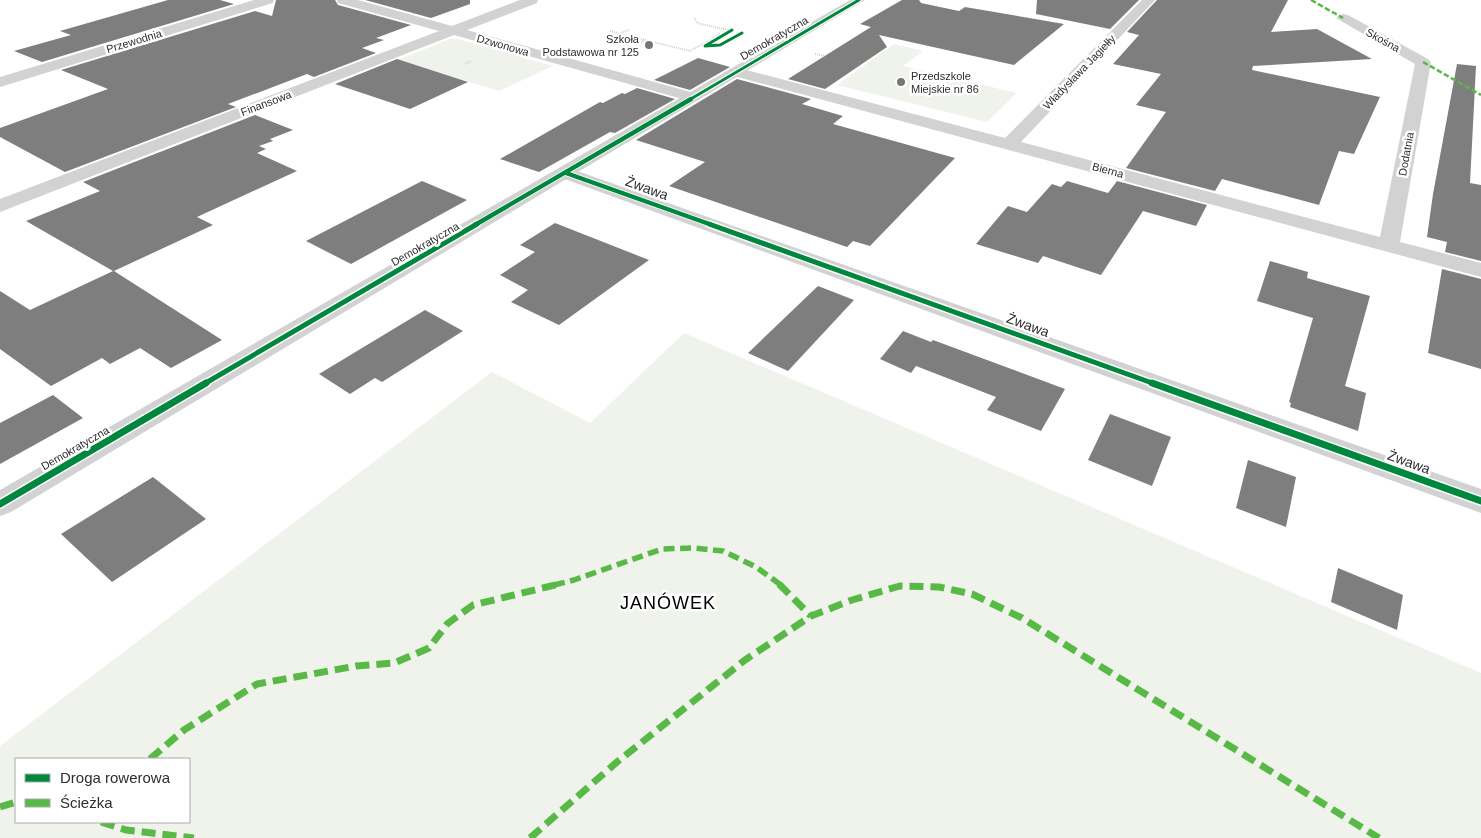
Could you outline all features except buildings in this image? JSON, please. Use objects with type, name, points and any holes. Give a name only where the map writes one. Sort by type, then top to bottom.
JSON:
[{"type":"street","name":"Przewodnia","points":[[0,82],[268,0]]},
{"type":"street","name":"Dzwonowa","points":[[343,0],[692,97]]},
{"type":"street","name":"Finansowa","points":[[0,206],[532,0]]},
{"type":"street","name":"Demokratyczna","points":[[0,504],[859,0]]},
{"type":"street","name":"Władysława Jagiełły","points":[[1009,144],[1149,0]]},
{"type":"street","name":"Skośna","points":[[1342,18],[1423,62]]},
{"type":"street","name":"Dodatnia","points":[[1389,246],[1423,62]]},
{"type":"street","name":"Bierna","points":[[735,72],[1481,270]]},
{"type":"street","name":"Żwawa","points":[[566,173],[1481,501]]},
{"type":"path","points":[[610,31],[690,50],[728,30],[696,23],[694,17]]},
{"type":"path","points":[[714,47],[705,45],[734,30],[717,23]]},
{"type":"path","points":[[621,33],[628,30]]},
{"type":"path","points":[[715,39],[726,42]]},
{"type":"path","points":[[615,55],[645,40]]},
{"type":"shaded area","points":[[450,39],[458,39],[553,66],[499,91],[397,60]]},
{"type":"shaded area","points":[[894,44],[923,51],[903,66],[1017,93],[987,122],[837,85]]},
{"type":"shaded area","points":[[684,333],[1481,673],[1481,838],[0,838],[0,746],[492,372],[590,423]]},
{"type":"marked path","points":[[1311,0],[1343,18]]},
{"type":"marked path","points":[[1423,62],[1481,95]]},
{"type":"marked path","points":[[151,758],[184,730],[257,684],[356,666],[394,663],[429,648],[447,624],[473,605],[574,580],[662,549],[694,548],[723,551],[756,567],[781,585],[811,616]]},
{"type":"marked path","points":[[530,838],[617,762],[745,660],[811,616],[852,600],[900,586],[939,587],[972,594],[1022,618],[1379,838]]},
{"type":"marked path","points":[[0,807],[15,802]]},
{"type":"marked path","points":[[104,823],[126,830],[194,838]]},
{"type":"cycle path","points":[[0,504],[859,0]]},
{"type":"cycle path","points":[[732,30],[705,46],[720,45],[742,33]]},
{"type":"cycle path","points":[[566,173],[1481,501]]},
{"type":"place","name":"Szkoła Podstawowa nr 125","points":[[649,45]]},
{"type":"place","name":"Przedszkole Miejskie nr 86","points":[[901,82]]},
{"type":"district","name":"JANÓWEK","points":[[668,603]]}]
